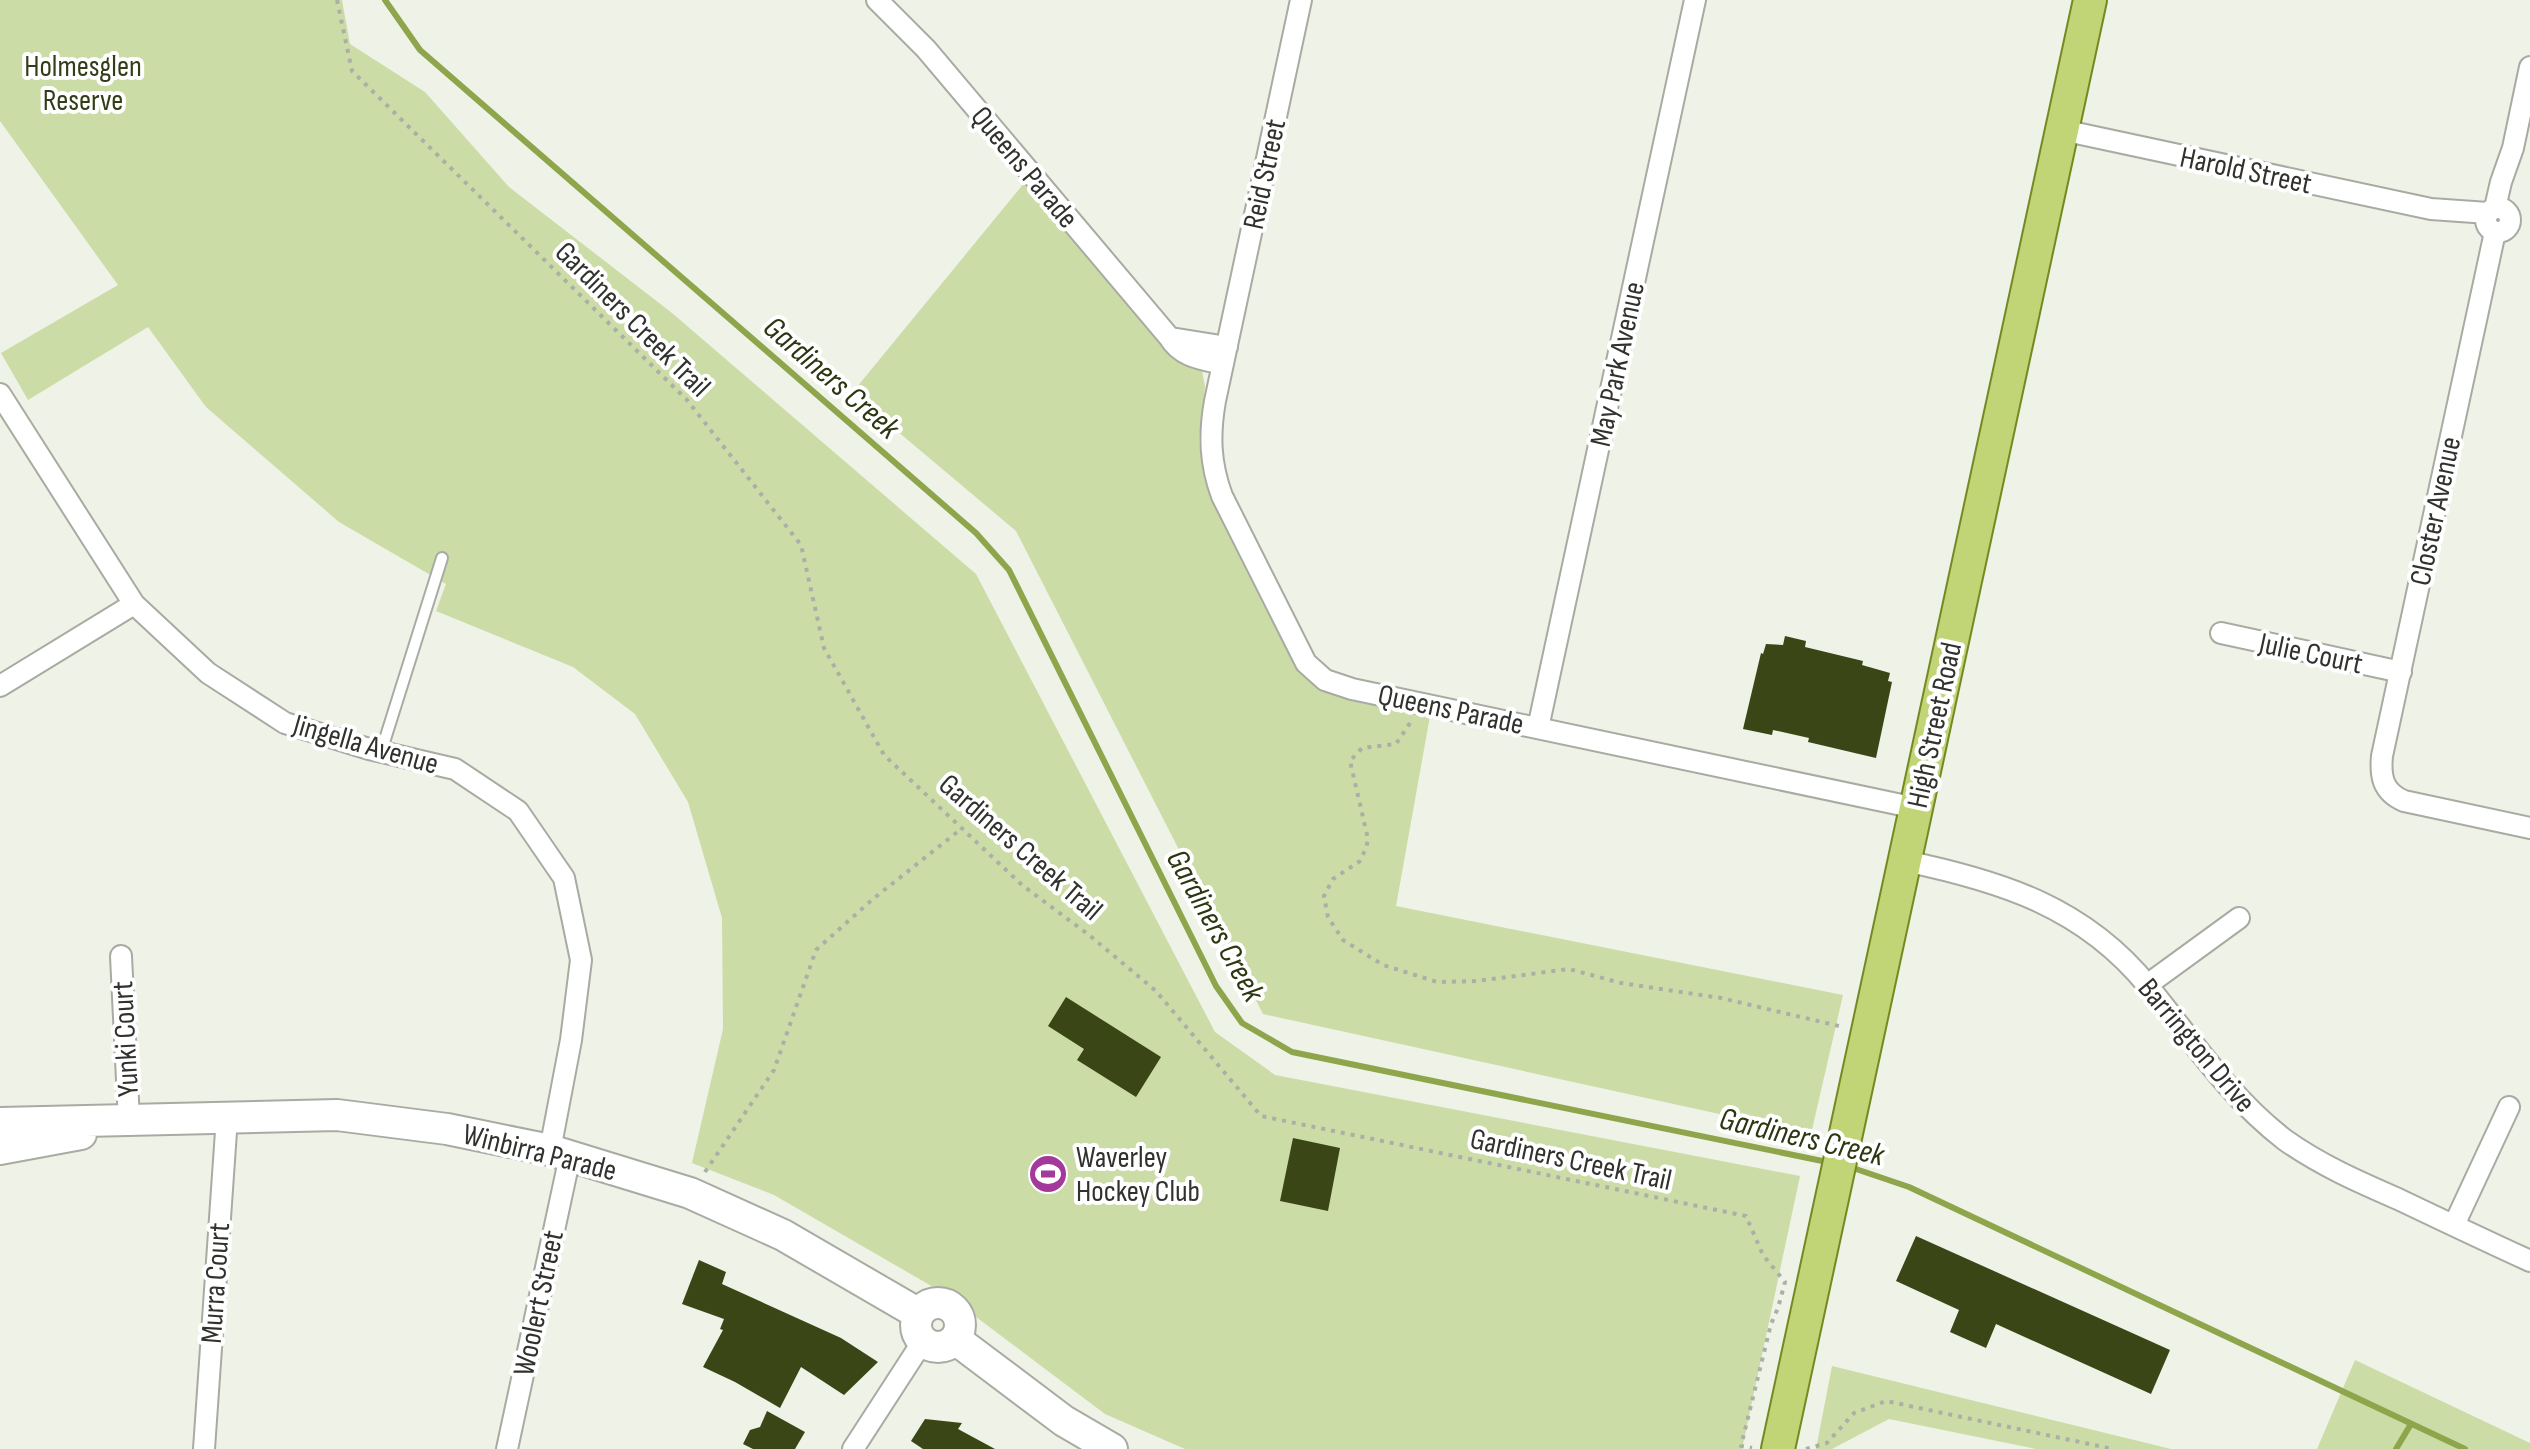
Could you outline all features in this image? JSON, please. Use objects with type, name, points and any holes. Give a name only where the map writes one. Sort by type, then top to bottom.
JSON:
[{"type":"main road","name":"High Street Road","points":[[1778,1449],[2090,0]]},
{"type":"street","name":"Queens Parade","points":[[877,0],[902,23],[1169,337],[1175,348],[1184,354],[1225,356],[1211,425],[1210,445],[1216,480],[1298,649],[1315,673],[1325,680],[1352,689],[1916,808]]},
{"type":"street","points":[[902,23],[907,0]]},
{"type":"street","name":"Reid Street","points":[[1225,356],[1301,0]]},
{"type":"street","name":"May Park Avenue","points":[[1538,728],[1695,0]]},
{"type":"street","name":"Closter Avenue","points":[[2530,67],[2513,148],[2512,184],[2382,756],[2381,774],[2386,788],[2404,801],[2530,828]]},
{"type":"street","name":"Harold Street","points":[[2062,130],[2431,209],[2462,223],[2502,219]]},
{"type":"street","name":"Jingella Avenue","points":[[0,394],[134,604],[208,673],[285,723],[381,752],[455,769],[518,811],[564,878],[581,960],[560,1153]]},
{"type":"street","points":[[0,686],[134,604]]},
{"type":"street","name":"Julie Court","points":[[2221,633],[2401,672]]},
{"type":"street","name":"Barrington Drive","points":[[1905,861],[1978,877],[2037,899],[2104,943],[2147,985],[2230,1089],[2285,1139],[2342,1174],[2530,1261]]},
{"type":"street","points":[[2147,985],[2239,918]]},
{"type":"street","name":"Yunki Court","points":[[121,956],[129,1121]]},
{"type":"street","points":[[2454,1225],[2509,1107]]},
{"type":"street","name":"Winbirra Parade","points":[[0,1123],[337,1115],[447,1129],[560,1153],[690,1193],[783,1235],[921,1327]]},
{"type":"street","name":"Murra Court","points":[[204,1449],[227,1117]]},
{"type":"street","name":"Winbirra Parade","points":[[0,1149],[129,1121]]},
{"type":"street","name":"Woolert Street","points":[[507,1449],[560,1153]]},
{"type":"street","points":[[853,1449],[921,1327],[931,1303],[947,1304],[959,1315],[960,1332],[943,1347],[929,1345],[921,1327]]},
{"type":"street","points":[[955,1339],[1064,1421],[1112,1449]]},
{"type":"lane","points":[[381,752],[442,558]]},
{"type":"path","name":"Gardiners Creek Trail","points":[[337,0],[352,71],[687,400],[801,545],[824,648],[884,755],[1022,885],[1156,991],[1261,1116],[1746,1216],[1763,1255],[1785,1282],[1771,1324],[1741,1446],[1756,1449]]},
{"type":"path","points":[[1417,701],[1408,730],[1396,744],[1362,748],[1350,761],[1368,839],[1360,861],[1333,879],[1324,896],[1328,917],[1343,940],[1383,965],[1437,982],[1477,981],[1569,969],[1621,983],[1721,998],[1868,1031]]},
{"type":"path","points":[[690,1193],[774,1070],[816,950],[873,899],[961,829]]},
{"type":"path","points":[[1806,1449],[1827,1443],[1854,1413],[1886,1401],[2113,1449]]},
{"type":"green space","name":"Holmesglen Reserve","points":[[0,0],[342,0],[350,44],[425,92],[509,187],[672,313],[976,574],[1215,1032],[1275,1075],[1800,1176],[1742,1449],[1185,1449],[1105,1414],[947,1295],[774,1195],[692,1163],[723,1029],[722,918],[688,802],[635,714],[573,667],[436,611],[446,584],[339,522],[206,407],[148,327],[28,400],[1,353],[118,285],[0,121]]},
{"type":"green space","points":[[1025,182],[1166,348],[1195,363],[1202,371],[1205,387],[1199,442],[1208,489],[1300,673],[1328,692],[1344,698],[1430,716],[1396,906],[1843,995],[1811,1134],[1263,1014],[1016,531],[852,393]]},
{"type":"green space","points":[[2355,1360],[2530,1443],[2530,1449],[2317,1449]]},
{"type":"green space","points":[[1832,1366],[2171,1449],[2036,1449],[1889,1419],[1832,1449],[1816,1449]]},
{"type":"building","points":[[1785,636],[1806,641],[1805,647],[1863,661],[1862,665],[1890,673],[1888,681],[1892,682],[1876,758],[1773,730],[1772,735],[1743,729],[1761,653],[1766,644],[1783,645]]},
{"type":"building","points":[[1066,997],[1161,1057],[1136,1097],[1077,1060],[1084,1049],[1048,1026]]},
{"type":"building","points":[[1293,1138],[1340,1148],[1328,1211],[1280,1201]]},
{"type":"building","points":[[1916,1236],[2170,1350],[2151,1394],[1996,1324],[1986,1348],[1950,1332],[1959,1310],[1896,1281]]},
{"type":"building","points":[[699,1260],[726,1272],[722,1284],[841,1338],[878,1362],[844,1395],[801,1367],[780,1408],[703,1367],[723,1330],[720,1329],[724,1319],[682,1304]]},
{"type":"building","points":[[767,1411],[805,1432],[795,1449],[753,1449],[743,1444],[750,1430],[760,1427]]},
{"type":"building","points":[[925,1419],[962,1423],[958,1429],[995,1449],[923,1449],[911,1441]]},
{"type":"waterway","name":"Gardiners Creek","points":[[385,0],[420,50],[976,533],[1009,570],[1216,986],[1242,1023],[1292,1052],[1832,1163]]},
{"type":"waterway","name":"Gardiners Creek","points":[[1850,1167],[1909,1187],[2465,1449]]},
{"type":"waterway","points":[[2396,1449],[2411,1424]]},
{"type":"place","name":"Waverley Hockey Club","points":[[1048,1174]]}]
